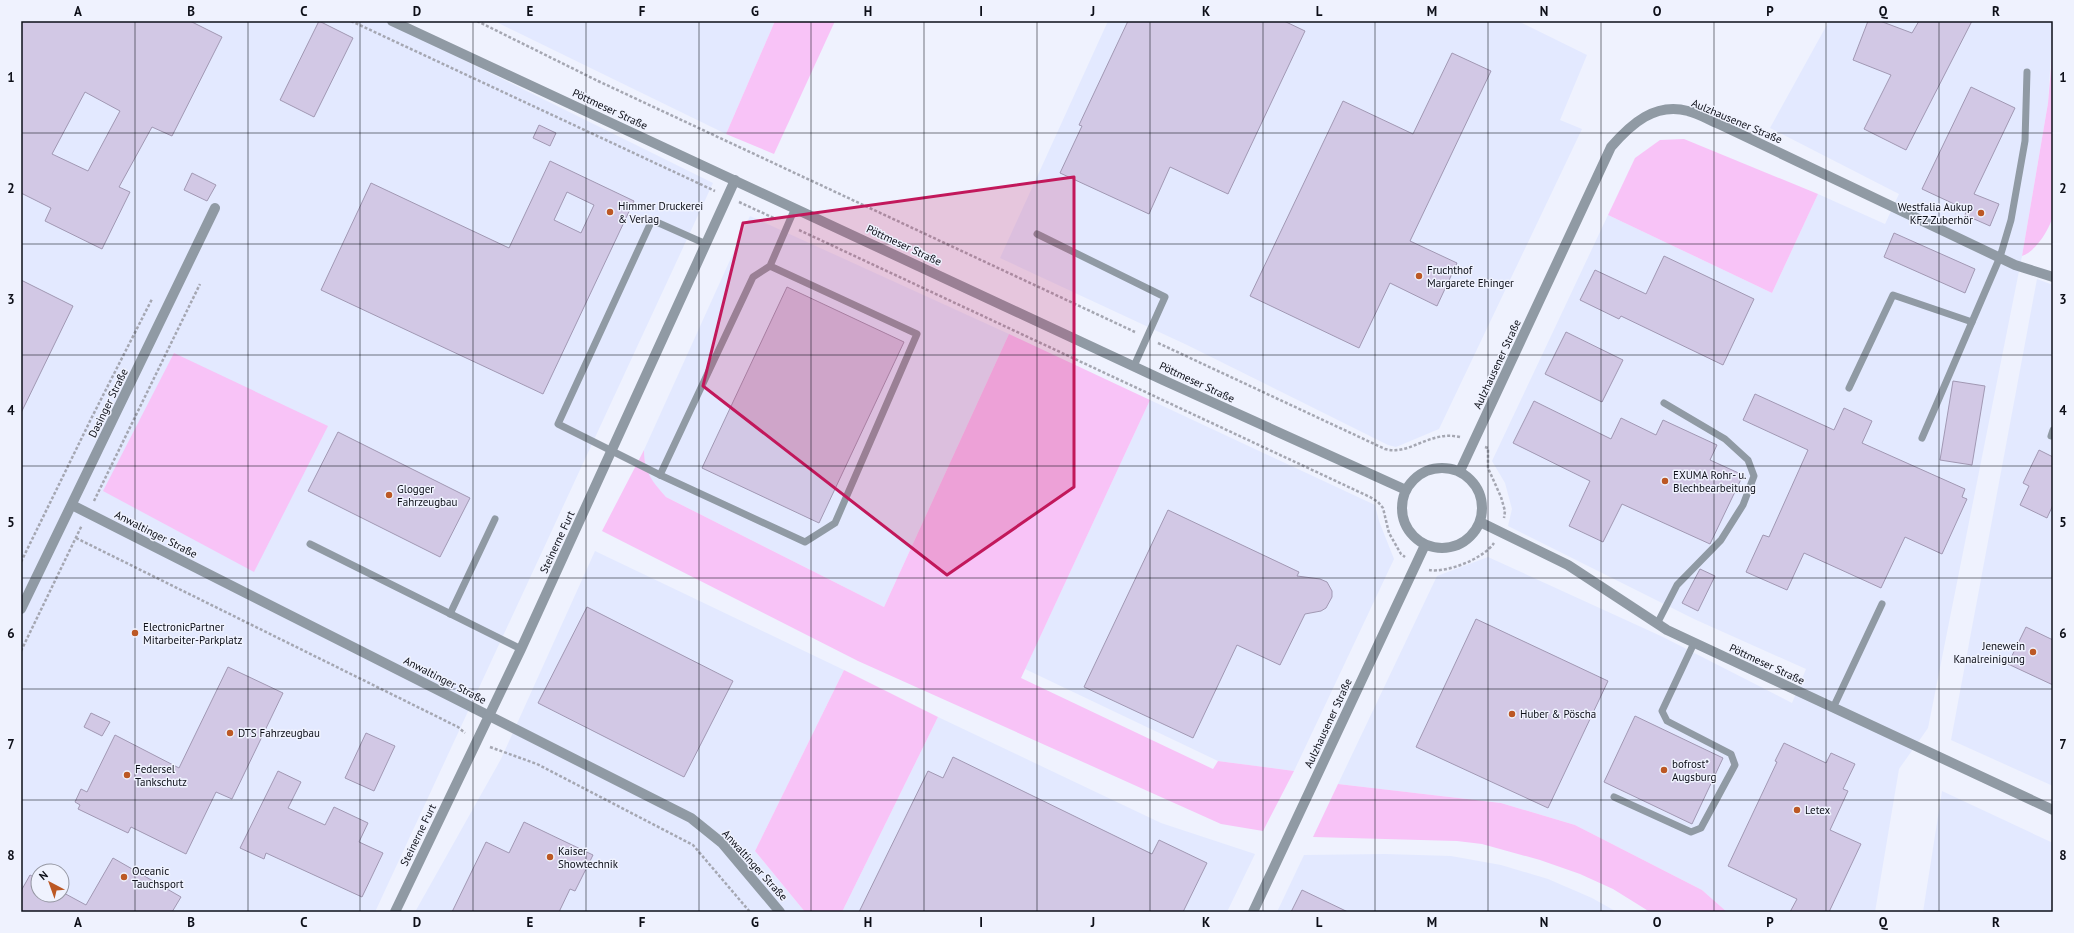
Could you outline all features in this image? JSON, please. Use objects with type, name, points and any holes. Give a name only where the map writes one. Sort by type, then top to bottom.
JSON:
[{"type":"street","name":"Pöttmeser Straße","points":[[392,21],[1134,366],[1406,490]]},
{"type":"street","name":"Aulzhausener Straße","points":[[1460,471],[1611,147],[1627,129],[1638,120],[1650,114],[1669,109],[1687,110],[2000,257],[2053,278]]},
{"type":"street","name":"Steinerne Furt","points":[[395,912],[521,649],[612,453],[735,180]]},
{"type":"street","name":"Dasinger Straße","points":[[21,609],[215,208]]},
{"type":"street","points":[[1435,468],[1448,468],[1460,471],[1470,478],[1477,487],[1482,504],[1480,522],[1475,532],[1458,545],[1447,548],[1436,548],[1425,545],[1415,538],[1407,528],[1402,516],[1402,503],[1406,490],[1413,480],[1423,472],[1435,468]]},
{"type":"street","name":"Anwaltinger Straße","points":[[72,505],[691,818],[722,843],[780,912]]},
{"type":"street","name":"Pöttmeser Straße","points":[[1480,522],[1568,565],[1657,624],[1694,643],[2053,810]]},
{"type":"street","name":"Aulzhausener Straße","points":[[1253,912],[1425,545]]},
{"type":"lane","points":[[1922,438],[2000,257],[2011,220],[2025,141],[2027,72]]},
{"type":"lane","points":[[660,476],[753,277],[770,266],[795,208]]},
{"type":"lane","points":[[706,244],[652,220],[558,424],[612,453],[660,476],[805,542],[834,522],[917,334],[770,266]]},
{"type":"lane","points":[[1037,234],[1165,296],[1134,366]]},
{"type":"lane","points":[[1849,388],[1893,295],[1972,322]]},
{"type":"lane","points":[[1657,624],[1677,585],[1721,540],[1743,505],[1754,476],[1748,460],[1725,439],[1664,403]]},
{"type":"lane","points":[[450,614],[494,519]]},
{"type":"lane","points":[[310,544],[521,649]]},
{"type":"lane","points":[[1833,708],[1882,604]]},
{"type":"lane","points":[[1614,796],[1691,832],[1702,828],[1709,816],[1735,765],[1731,754],[1666,721],[1662,712],[1694,643]]},
{"type":"path","points":[[351,21],[1370,496],[1383,508],[1389,533],[1401,554],[1417,564],[1436,571],[1462,564],[1489,549],[1500,531],[1505,512],[1497,486],[1488,468],[1488,448],[1456,436],[1446,436],[1422,441],[1395,452],[1385,449],[598,81],[477,21]]},
{"type":"path","points":[[21,651],[200,284]]},
{"type":"path","points":[[21,562],[152,299]]},
{"type":"path","points":[[76,538],[458,727],[476,742],[537,764],[693,845],[750,912]]},
{"type":"highlighted area","points":[[1074,177],[1074,487],[947,575],[703,386],[743,223]]},
{"type":"shaded area","points":[[21,21],[385,21],[713,183],[375,912],[21,912]]},
{"type":"shaded area","points":[[494,21],[775,21],[726,134]]},
{"type":"shaded area","points":[[775,21],[835,21],[774,154],[726,134]]},
{"type":"shaded area","points":[[1108,21],[1518,21],[1587,55],[1560,120],[1582,129],[1439,429],[1396,447],[1388,445],[1187,345],[1000,258]]},
{"type":"shaded area","points":[[1829,21],[2053,21],[2048,103],[2022,256],[1928,728],[1899,769],[1875,912],[1727,912],[1702,890],[1575,825],[1501,803],[1338,784],[1437,576],[1488,557],[1663,637],[1792,703],[1806,669],[1694,619],[1508,526],[1512,509],[1505,483],[1492,461],[1608,215],[1772,293],[1818,194],[1885,224],[1899,194],[1770,128]]},
{"type":"shaded area","points":[[2053,44],[2053,215],[2049,227],[2042,239],[2037,245],[2022,256],[2048,103]]},
{"type":"shaded area","points":[[1684,139],[1818,194],[1772,293],[1608,215],[1635,158],[1660,140]]},
{"type":"shaded area","points":[[750,216],[1009,334],[884,607],[666,497],[653,483],[644,465],[644,450]]},
{"type":"shaded area","points":[[2037,279],[2053,285],[2053,786],[1951,740]]},
{"type":"shaded area","points":[[1009,334],[1150,400],[1021,678],[1213,769],[1218,761],[1294,771],[1263,831],[1221,824],[858,661],[602,531],[644,450],[647,470],[666,497],[884,607]]},
{"type":"shaded area","points":[[174,353],[328,426],[254,572],[103,491]]},
{"type":"shaded area","points":[[1150,400],[1375,505],[1379,521],[1394,559],[1294,771],[1218,761],[1025,669]]},
{"type":"shaded area","points":[[595,551],[844,670],[755,851],[805,912],[415,912],[501,759]]},
{"type":"shaded area","points":[[844,670],[938,717],[842,912],[805,912],[755,851]]},
{"type":"shaded area","points":[[938,717],[1161,823],[1255,854],[1227,912],[842,912]]},
{"type":"shaded area","points":[[1338,784],[1501,803],[1575,825],[1702,890],[1727,912],[1650,912],[1613,889],[1580,874],[1540,860],[1482,844],[1457,841],[1313,837]]},
{"type":"shaded area","points":[[1942,791],[2053,843],[2053,912],[1923,912]]},
{"type":"shaded area","points":[[1385,854],[1451,856],[1501,865],[1548,879],[1592,898],[1617,912],[1277,912],[1304,855]]},
{"type":"building","points":[[21,21],[190,21],[222,37],[172,136],[152,127],[119,187],[130,192],[102,249],[45,221],[51,208],[21,193]],"holes":[[[85,92],[120,111],[88,171],[52,154]]]},
{"type":"building","points":[[319,21],[353,38],[314,117],[280,100]]},
{"type":"building","points":[[1128,21],[1284,21],[1305,31],[1228,194],[1170,167],[1149,214],[1060,173],[1082,126],[1079,125]]},
{"type":"building","points":[[1868,21],[1880,21],[1912,33],[1919,21],[1972,21],[1906,150],[1864,129],[1891,75],[1853,60]]},
{"type":"building","points":[[1452,53],[1491,71],[1410,241],[1457,263],[1437,306],[1390,283],[1359,348],[1250,296],[1343,101],[1413,134]]},
{"type":"building","points":[[1971,87],[2015,108],[1974,194],[1999,204],[1990,226],[1965,215],[1967,210],[1922,189]]},
{"type":"building","points":[[539,125],[556,133],[550,146],[533,138]]},
{"type":"building","points":[[550,161],[634,201],[543,394],[321,290],[371,183],[509,248]],"holes":[[[567,192],[594,205],[581,233],[554,220]]]},
{"type":"building","points":[[192,173],[216,185],[207,201],[184,190]]},
{"type":"building","points":[[1894,233],[1975,269],[1965,293],[1884,257]]},
{"type":"building","points":[[1664,256],[1754,299],[1723,365],[1621,316],[1619,319],[1580,300],[1595,270],[1646,294]]},
{"type":"building","points":[[21,280],[73,306],[21,413]]},
{"type":"building","points":[[787,287],[904,342],[819,523],[702,468]]},
{"type":"building","points":[[1566,332],[1623,360],[1602,402],[1545,374]]},
{"type":"building","points":[[1953,381],[1985,386],[1972,465],[1940,460]]},
{"type":"building","points":[[1755,394],[1834,430],[1844,408],[1872,421],[1862,443],[1965,489],[1962,497],[1967,499],[1942,554],[1905,537],[1881,588],[1804,553],[1787,590],[1746,572],[1763,535],[1769,537],[1808,450],[1743,420]]},
{"type":"building","name":"EXUMA Rohr- u. Blechbearbeitung","points":[[1534,401],[1611,439],[1621,418],[1656,435],[1663,420],[1717,445],[1710,460],[1743,475],[1710,544],[1622,504],[1603,542],[1569,526],[1590,481],[1513,443]]},
{"type":"building","name":"Glogger Fahrzeugbau","points":[[338,432],[470,498],[440,557],[308,491]]},
{"type":"building","points":[[2039,450],[2053,457],[2053,505],[2047,518],[2020,505],[2029,486],[2023,483]]},
{"type":"building","points":[[1168,510],[1299,572],[1297,576],[1320,579],[1327,582],[1332,591],[1332,597],[1326,608],[1321,611],[1305,614],[1280,665],[1237,645],[1193,738],[1084,687]]},
{"type":"building","points":[[1700,569],[1715,576],[1698,611],[1682,603]]},
{"type":"building","points":[[587,607],[733,681],[684,777],[538,703]]},
{"type":"building","name":"Huber & Pöscha","points":[[1476,619],[1608,681],[1548,808],[1416,747]]},
{"type":"building","name":"Jenewein Kanalreinigung","points":[[2026,627],[2053,640],[2053,685],[2008,664]]},
{"type":"building","points":[[228,667],[283,693],[232,799],[216,792],[186,854],[131,827],[128,833],[78,809],[80,805],[75,802],[81,789],[87,792],[115,735],[179,768]]},
{"type":"building","points":[[91,713],[110,722],[102,736],[84,727]]},
{"type":"building","name":"bofrost* Augsburg","points":[[1635,716],[1723,758],[1692,824],[1604,782]]},
{"type":"building","points":[[366,733],[395,746],[374,791],[345,778]]},
{"type":"building","name":"Letex","points":[[1784,743],[1826,763],[1831,753],[1855,764],[1843,789],[1848,791],[1830,830],[1861,844],[1829,912],[1790,912],[1797,899],[1728,866],[1777,762],[1775,761]]},
{"type":"building","points":[[953,757],[1152,854],[1159,840],[1207,863],[1183,912],[859,912],[928,771],[943,778]]},
{"type":"building","points":[[278,771],[301,782],[288,808],[325,825],[334,807],[368,823],[359,842],[383,853],[362,897],[266,853],[264,859],[240,848]]},
{"type":"building","points":[[524,822],[593,855],[575,891],[570,889],[559,912],[452,912],[486,842],[509,853]]},
{"type":"building","name":"Oceanic Tauchsport","points":[[113,858],[181,897],[172,912],[21,912],[21,891],[30,875],[30,903],[70,903],[70,896],[86,905]]},
{"type":"building","points":[[1302,890],[1348,912],[1291,912]]},
{"type":"place","name":"Himmer Druckerei & Verlag","points":[[610,212]]},
{"type":"place","name":"Westfalia Aukup KFZ Zuberhör","points":[[1981,213]]},
{"type":"place","name":"Fruchthof Margarete Ehinger","points":[[1419,276]]},
{"type":"place","name":"EXUMA Rohr- u. Blechbearbeitung","points":[[1665,481]]},
{"type":"place","name":"Glogger Fahrzeugbau","points":[[389,495]]},
{"type":"place","name":"ElectronicPartner Mitarbeiter-Parkplatz","points":[[135,633]]},
{"type":"place","name":"Jenewein Kanalreinigung","points":[[2033,652]]},
{"type":"place","name":"Huber & Pöscha","points":[[1512,714]]},
{"type":"place","name":"DTS Fahrzeugbau","points":[[230,733]]},
{"type":"place","name":"bofrost* Augsburg","points":[[1664,770]]},
{"type":"place","name":"Federsel Tankschutz","points":[[127,775]]},
{"type":"place","name":"Letex","points":[[1797,810]]},
{"type":"place","name":"Kaiser Showtechnik","points":[[550,857]]},
{"type":"place","name":"Oceanic Tauchsport","points":[[124,877]]}]
